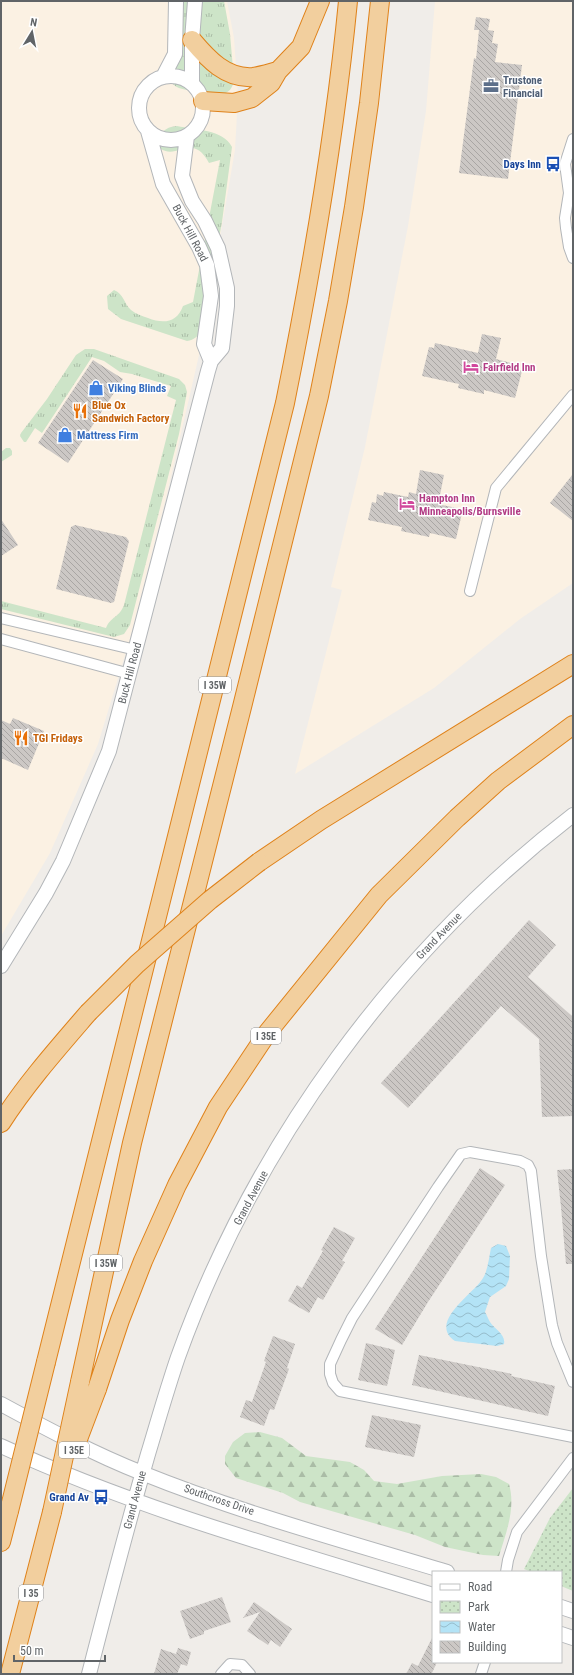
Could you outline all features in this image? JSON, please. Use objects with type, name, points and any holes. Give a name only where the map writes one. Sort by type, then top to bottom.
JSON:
[{"type":"highway","points":[[203,101],[234,103],[252,98],[271,83],[278,71],[301,47],[320,1]]},
{"type":"highway","name":"I 35W","points":[[1,1542],[285,402],[325,191],[348,1]]},
{"type":"highway","name":"I 35W","points":[[52,1512],[132,1143],[242,707],[318,396],[338,301],[354,207],[369,103],[380,1]]},
{"type":"highway","points":[[192,40],[204,55],[228,74],[253,77],[278,71]]},
{"type":"highway","points":[[488,716],[573,655]]},
{"type":"highway","points":[[1,1123],[11,1106],[46,1061],[88,1014],[137,964],[210,900],[258,862],[321,820],[573,664]]},
{"type":"highway","name":"I 35E","points":[[52,1512],[97,1389],[120,1320],[140,1269],[177,1185],[218,1108],[268,1032],[379,895],[457,818],[498,781],[573,725]]},
{"type":"highway","points":[[536,752],[573,732]]},
{"type":"highway","name":"I 35","points":[[10,1674],[52,1512]]},
{"type":"street","points":[[163,77],[175,54],[176,1]]},
{"type":"street","points":[[192,84],[192,40],[195,1]]},
{"type":"street","points":[[173,76],[192,84],[199,92],[203,101],[201,121],[195,130],[178,140],[167,141],[148,131],[142,122],[139,110],[140,100],[145,90],[153,82],[163,77],[173,76]]},
{"type":"street","name":"Buck Hill Road","points":[[148,131],[163,184],[199,247],[206,265],[211,296],[204,344],[211,361]]},
{"type":"street","name":"Buck Hill Road","points":[[1,966],[46,893],[63,861],[109,751],[211,361],[222,348],[228,306],[227,288],[218,248],[192,201],[182,176],[187,136]]},
{"type":"street","points":[[573,139],[565,164],[571,189],[565,218],[569,231],[568,247],[573,258]]},
{"type":"street","points":[[470,591],[496,488],[573,395]]},
{"type":"street","points":[[1,618],[136,650]]},
{"type":"street","points":[[1,639],[130,674]]},
{"type":"street","name":"Grand Avenue","points":[[89,1674],[134,1501],[178,1356],[207,1286],[252,1194],[293,1124],[329,1070],[364,1023],[411,966],[439,934],[512,865],[573,815]]},
{"type":"street","points":[[573,1382],[557,1343],[552,1325],[541,1256],[531,1171],[528,1165],[520,1161],[470,1152],[461,1154],[352,1318],[330,1364],[330,1374],[333,1383],[340,1391],[573,1437]]},
{"type":"street","name":"Southcross Drive","points":[[1,1404],[103,1456],[142,1473],[254,1513],[444,1571]]},
{"type":"street","points":[[1,1446],[35,1462],[134,1501],[204,1525],[432,1595]]},
{"type":"street","points":[[506,1571],[517,1532],[551,1490],[573,1458]]},
{"type":"street","points":[[562,1607],[573,1611]]},
{"type":"street","points":[[562,1634],[573,1638]]},
{"type":"street","points":[[481,1674],[485,1663]]},
{"type":"street","points":[[221,1674],[230,1664],[242,1665],[250,1672],[250,1674]]},
{"type":"shaded area","points":[[1,1],[227,1],[234,38],[238,95],[235,150],[202,342],[167,494],[129,642],[98,744],[50,853],[1,936]]},
{"type":"shaded area","points":[[435,1],[573,1],[573,583],[520,619],[434,688],[295,774],[342,590],[331,587],[365,447],[408,226],[426,111]]},
{"type":"green space","points":[[169,1],[224,1],[230,34],[234,80],[229,91],[224,94],[213,94],[182,89],[176,87],[172,83],[169,75]]},
{"type":"green space","points":[[177,126],[208,131],[228,141],[232,147],[222,222],[202,329],[196,337],[187,341],[121,319],[108,309],[107,296],[114,290],[120,294],[129,308],[137,314],[159,321],[169,321],[173,319],[177,316],[183,306],[193,302],[220,160],[209,163],[203,154],[197,149],[185,148],[167,151],[161,149],[159,137],[161,134],[166,129]]},
{"type":"green space","points":[[85,349],[94,349],[179,379],[185,385],[187,392],[179,434],[130,625],[124,634],[114,637],[1,609],[1,601],[106,628],[124,605],[176,400],[167,396],[171,386],[132,374],[120,372],[104,361],[92,357],[42,433],[35,428],[26,442],[24,442],[20,436],[21,433],[47,399],[76,355]]},
{"type":"green space","points":[[6,448],[10,448],[12,455],[1,462],[1,452]]},
{"type":"green space","points":[[260,1432],[282,1438],[306,1456],[350,1462],[364,1470],[374,1481],[397,1484],[442,1476],[481,1474],[496,1477],[509,1484],[511,1493],[511,1511],[499,1556],[483,1555],[445,1547],[415,1535],[300,1502],[283,1493],[236,1478],[225,1464],[225,1456],[233,1442],[245,1433]]},
{"type":"green space","points":[[573,1488],[573,1591],[562,1586],[562,1571],[529,1571],[524,1569],[550,1518]]},
{"type":"water","points":[[498,1244],[506,1246],[510,1256],[509,1279],[506,1286],[490,1297],[485,1312],[492,1325],[503,1337],[504,1344],[497,1346],[455,1341],[448,1333],[446,1325],[449,1317],[483,1278],[491,1248]]},
{"type":"building","points":[[476,17],[490,19],[488,30],[494,31],[492,43],[498,44],[495,62],[522,65],[508,179],[459,173],[474,58],[476,59],[479,30],[474,30]]},
{"type":"building","name":"Fairfield Inn","points":[[482,334],[501,338],[496,359],[519,365],[518,370],[522,371],[515,398],[484,390],[484,394],[458,388],[459,384],[422,376],[429,347],[434,348],[435,343],[478,353]]},
{"type":"building","points":[[93,360],[123,379],[68,463],[38,443]]},
{"type":"building","name":"Hampton Inn Minneapolis/Burnsville","points":[[420,470],[444,475],[439,500],[443,501],[442,505],[457,508],[456,512],[462,513],[456,539],[430,533],[429,537],[401,531],[402,527],[368,520],[372,502],[376,503],[377,494],[383,496],[384,492],[408,497],[409,492],[416,494]]},
{"type":"building","points":[[573,474],[573,521],[550,503]]},
{"type":"building","points":[[1,519],[18,545],[1,556]]},
{"type":"building","points":[[75,525],[126,537],[129,541],[114,602],[111,603],[56,589],[71,527]]},
{"type":"building","name":"TGI Fridays","points":[[13,718],[44,731],[28,770],[1,758],[1,720],[10,724]]},
{"type":"building","points":[[529,920],[556,945],[528,977],[573,1017],[573,1116],[542,1117],[539,1039],[501,1006],[408,1108],[381,1083]]},
{"type":"building","points":[[480,1168],[505,1185],[428,1302],[402,1345],[375,1329]]},
{"type":"building","points":[[573,1169],[573,1264],[566,1264],[557,1170]]},
{"type":"building","points":[[334,1227],[355,1238],[342,1261],[345,1262],[323,1300],[318,1297],[309,1313],[288,1301],[297,1285],[302,1288],[323,1251],[321,1250]]},
{"type":"building","points":[[273,1336],[295,1344],[287,1368],[289,1369],[274,1410],[270,1409],[264,1426],[240,1417],[246,1400],[252,1402],[266,1362],[264,1361]]},
{"type":"building","points":[[366,1343],[395,1350],[387,1386],[358,1380]]},
{"type":"building","points":[[419,1355],[512,1374],[511,1376],[555,1386],[548,1416],[412,1385]]},
{"type":"building","points":[[372,1415],[421,1425],[414,1457],[365,1447]]},
{"type":"building","points":[[222,1597],[231,1622],[204,1631],[204,1634],[190,1639],[180,1611]]},
{"type":"building","points":[[254,1602],[292,1629],[280,1647],[271,1640],[268,1645],[247,1631],[260,1612],[243,1618]]},
{"type":"building","points":[[432,1638],[432,1663],[437,1663],[432,1673],[434,1674],[406,1674],[412,1663],[418,1666]]},
{"type":"building","points":[[178,1648],[191,1652],[187,1666],[181,1664],[177,1674],[154,1674],[161,1649],[176,1654]]},
{"type":"place","name":"Trustone Financial","points":[[491,86]]},
{"type":"place","name":"Days Inn","points":[[553,164]]},
{"type":"place","name":"Fairfield Inn","points":[[471,367]]},
{"type":"place","name":"Viking Blinds","points":[[96,388]]},
{"type":"place","name":"Blue Ox Sandwich Factory","points":[[80,411]]},
{"type":"place","name":"Mattress Firm","points":[[65,435]]},
{"type":"place","name":"Hampton Inn Minneapolis/Burnsville","points":[[407,504]]},
{"type":"place","name":"TGI Fridays","points":[[21,738]]},
{"type":"place","name":"Grand Av","points":[[101,1497]]}]
